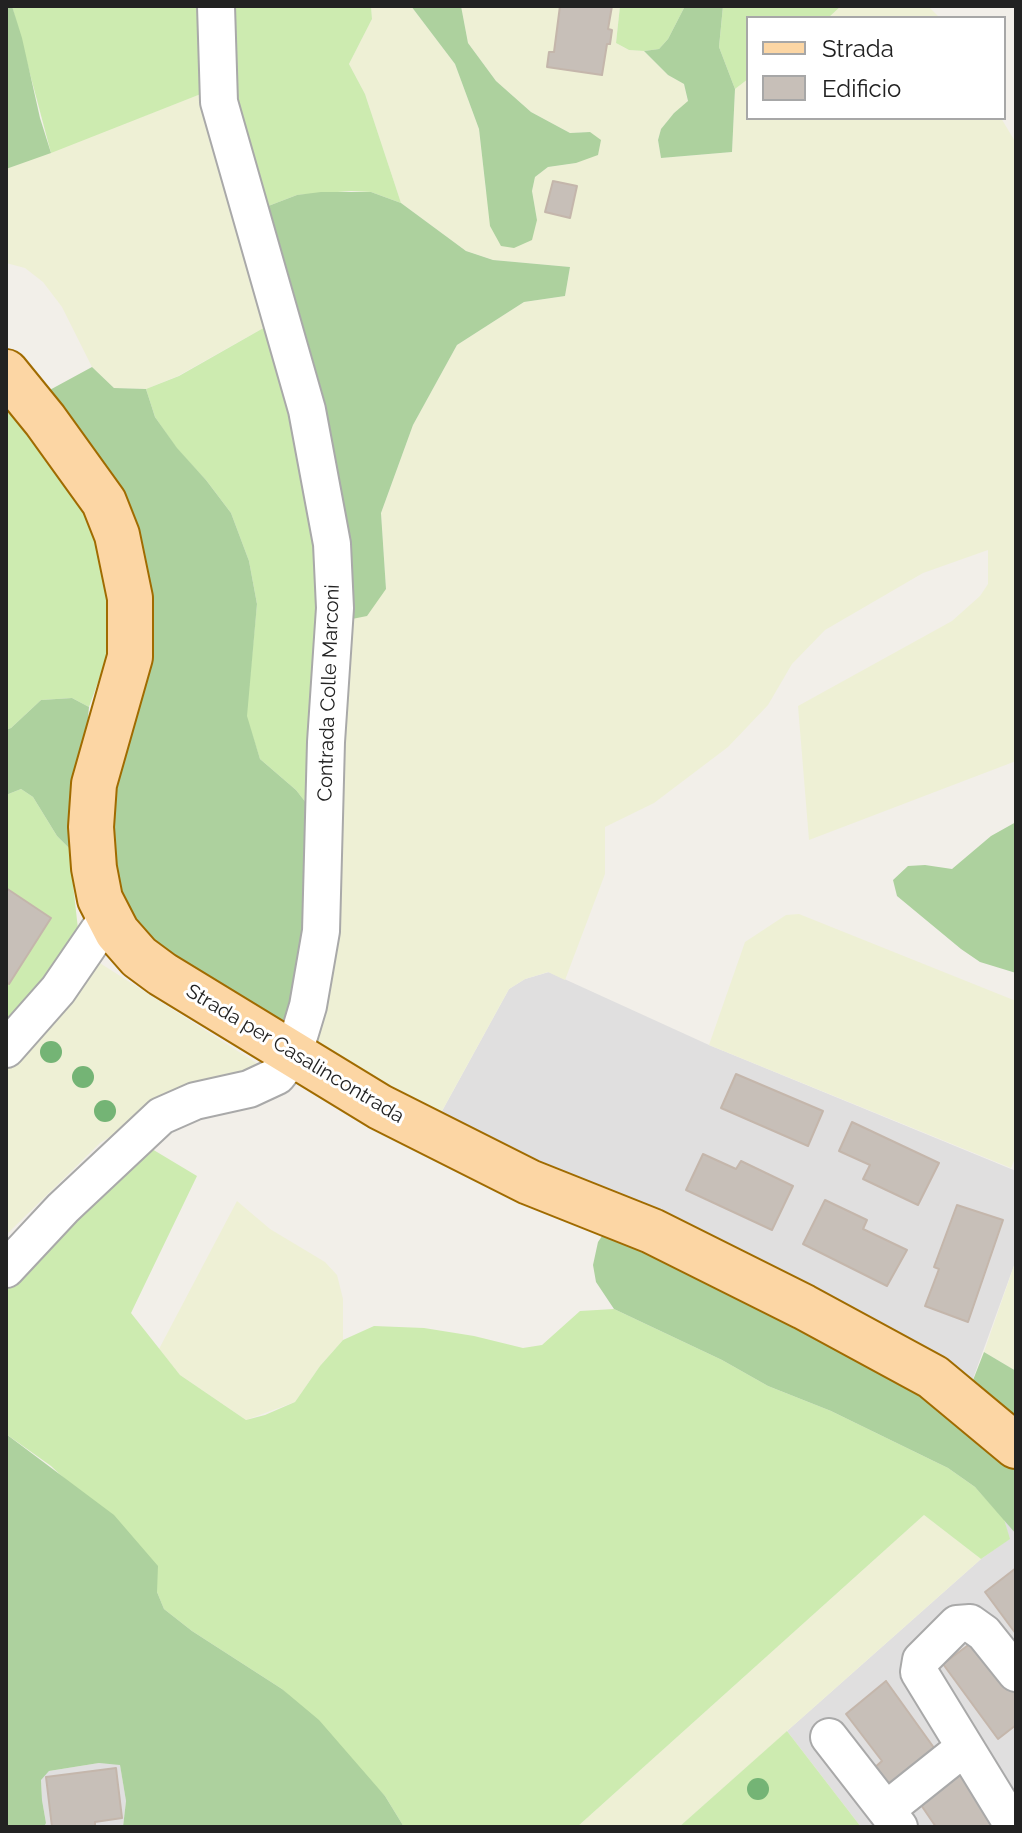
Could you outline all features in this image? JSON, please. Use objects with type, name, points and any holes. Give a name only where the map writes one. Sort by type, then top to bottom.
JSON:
[{"type":"main road","name":"Strada per Casalincontrada","points":[[6,372],[104,502],[117,535],[130,598],[130,657],[94,784],[94,868],[100,899],[108,917],[139,957],[293,1056],[380,1107],[529,1182],[652,1231],[933,1377],[1016,1446]]},
{"type":"street","name":"Contrada Colle Marconi","points":[[216,6],[219,102],[307,410],[332,544],[335,608],[326,742],[321,931],[308,1006],[293,1056]]},
{"type":"street","points":[[6,1049],[58,990],[108,917]]},
{"type":"street","points":[[6,1269],[63,1208],[161,1116],[195,1101],[249,1089],[277,1076],[293,1056]]},
{"type":"street","points":[[1014,1827],[919,1672],[921,1660],[957,1624],[970,1623],[984,1633],[1016,1673]]},
{"type":"street","points":[[829,1737],[893,1819],[965,1747]]},
{"type":"shaded area","points":[[549,972],[709,1045],[1016,1171],[1016,1260],[966,1398],[436,1122],[509,989],[525,979]]},
{"type":"shaded area","points":[[1004,1519],[1016,1534],[1016,1827],[861,1827],[787,1731],[981,1559],[1009,1539]]},
{"type":"shaded area","points":[[99,1763],[120,1764],[126,1801],[123,1827],[44,1827],[41,1779],[49,1771]]},
{"type":"green space","points":[[6,6],[12,6],[22,38],[51,153],[6,169]]},
{"type":"green space","points":[[12,6],[206,6],[211,90],[51,153]]},
{"type":"green space","points":[[227,6],[371,6],[372,19],[349,64],[365,94],[401,203],[371,192],[351,191],[297,195],[263,208],[246,152],[231,71]]},
{"type":"green space","points":[[371,6],[411,6],[455,64],[479,129],[486,192],[537,220],[532,191],[535,177],[548,167],[576,163],[590,132],[570,133],[531,112],[496,81],[468,43],[461,6],[620,6],[616,43],[629,50],[644,51],[668,75],[684,84],[688,102],[661,129],[658,140],[661,158],[732,152],[735,89],[746,81],[746,120],[1002,120],[1016,143],[1016,761],[809,840],[798,706],[952,621],[980,596],[988,584],[988,550],[923,573],[825,630],[792,664],[768,705],[728,747],[654,803],[605,827],[605,874],[565,980],[548,972],[525,979],[509,989],[436,1122],[314,1059],[342,621],[386,589],[381,513],[413,425],[457,345],[524,302],[565,296],[570,267],[493,260],[466,251],[401,203],[365,94],[349,64],[372,19]]},
{"type":"green space","points":[[411,6],[461,6],[468,43],[496,81],[531,112],[570,133],[590,132],[601,140],[598,155],[576,163],[548,167],[535,177],[532,191],[537,220],[532,240],[514,248],[501,246],[490,226],[479,129],[455,64]]},
{"type":"green space","points":[[620,6],[685,6],[668,39],[659,49],[644,51],[629,50],[616,43]]},
{"type":"green space","points":[[685,6],[723,6],[719,47],[735,89],[732,152],[661,158],[658,140],[661,129],[688,101],[684,84],[668,75],[644,51],[659,49],[668,39]]},
{"type":"green space","points":[[723,6],[841,6],[830,16],[746,16],[746,81],[735,89],[719,47]]},
{"type":"green space","points":[[841,6],[928,6],[938,16],[830,16]]},
{"type":"green space","points":[[211,90],[274,322],[178,376],[146,389],[114,388],[92,367],[62,307],[43,282],[25,268],[6,263],[6,169]]},
{"type":"green space","points":[[371,192],[401,203],[466,251],[493,260],[570,267],[565,296],[524,302],[457,345],[413,425],[381,513],[386,589],[367,616],[342,621],[263,208],[297,195]]},
{"type":"green space","points":[[274,322],[326,556],[318,818],[296,790],[260,759],[246,716],[257,604],[249,561],[231,513],[177,449],[155,417],[146,389],[179,376]]},
{"type":"green space","points":[[92,367],[114,388],[146,389],[155,417],[231,513],[249,561],[257,604],[247,716],[260,759],[296,790],[318,818],[304,952],[288,1031],[142,941],[116,895],[102,818],[134,595],[46,392]]},
{"type":"green space","points":[[6,392],[98,529],[117,629],[89,707],[72,698],[41,700],[6,730]]},
{"type":"green space","points":[[72,698],[89,707],[69,848],[57,836],[33,797],[21,789],[6,795],[6,730],[41,700]]},
{"type":"green space","points":[[21,789],[33,797],[57,836],[69,848],[78,929],[6,1040],[6,795]]},
{"type":"green space","points":[[1016,822],[1016,973],[980,962],[961,949],[897,896],[893,880],[908,866],[952,869],[991,836]]},
{"type":"green space","points":[[799,914],[1016,1001],[1016,1156],[1011,1168],[709,1045],[745,942],[786,915]]},
{"type":"green space","points":[[92,958],[272,1073],[170,1099],[100,1143],[6,1235],[6,1061]]},
{"type":"green space","points":[[142,1143],[197,1176],[131,1313],[180,1375],[246,1420],[295,1402],[343,1340],[374,1326],[424,1328],[523,1348],[542,1345],[580,1311],[614,1309],[722,1360],[768,1386],[831,1411],[948,1468],[975,1487],[1004,1519],[1010,1539],[981,1559],[924,1515],[577,1827],[404,1827],[385,1796],[282,1689],[192,1631],[164,1609],[157,1592],[157,1566],[51,1466],[6,1434],[6,1276]]},
{"type":"green space","points":[[237,1201],[270,1229],[325,1262],[337,1275],[343,1299],[343,1340],[295,1402],[246,1420],[180,1375],[159,1349]]},
{"type":"green space","points":[[611,1223],[762,1290],[1016,1455],[1016,1534],[975,1487],[948,1468],[831,1411],[768,1386],[722,1360],[614,1309],[596,1282],[593,1265],[598,1242]]},
{"type":"green space","points":[[1016,1260],[1016,1371],[984,1352]]},
{"type":"green space","points":[[984,1352],[1016,1371],[1016,1437],[966,1398]]},
{"type":"green space","points":[[6,1434],[114,1515],[158,1566],[157,1592],[164,1609],[192,1631],[282,1689],[319,1720],[385,1796],[404,1827],[123,1827],[126,1801],[120,1765],[99,1763],[49,1771],[41,1780],[44,1827],[6,1827]]},
{"type":"green space","points":[[924,1515],[981,1559],[679,1827],[577,1827]]},
{"type":"green space","points":[[787,1731],[861,1827],[679,1827]]},
{"type":"building","points":[[560,6],[612,6],[608,29],[612,30],[610,44],[607,44],[602,75],[547,67],[549,52],[554,52]]},
{"type":"building","points":[[553,181],[577,186],[570,218],[545,212]]},
{"type":"building","points":[[6,888],[51,918],[9,984],[6,982]]},
{"type":"building","points":[[736,1074],[823,1111],[808,1146],[721,1108]]},
{"type":"building","points":[[852,1122],[939,1163],[918,1205],[863,1179],[870,1165],[839,1151]]},
{"type":"building","points":[[703,1154],[736,1169],[741,1161],[793,1186],[772,1230],[686,1190]]},
{"type":"building","points":[[825,1200],[867,1220],[863,1229],[907,1250],[887,1286],[803,1244]]},
{"type":"building","points":[[957,1205],[1003,1220],[968,1322],[925,1306],[939,1269],[934,1267]]},
{"type":"building","points":[[1016,1568],[1016,1634],[985,1592]]},
{"type":"building","points":[[979,1637],[1016,1686],[1016,1725],[998,1739],[943,1664]]},
{"type":"building","points":[[886,1681],[937,1752],[888,1788],[873,1769],[882,1761],[846,1714]]},
{"type":"building","points":[[116,1768],[122,1818],[95,1822],[95,1827],[52,1827],[46,1777]]},
{"type":"building","points":[[960,1773],[996,1827],[936,1827],[919,1802]]}]
